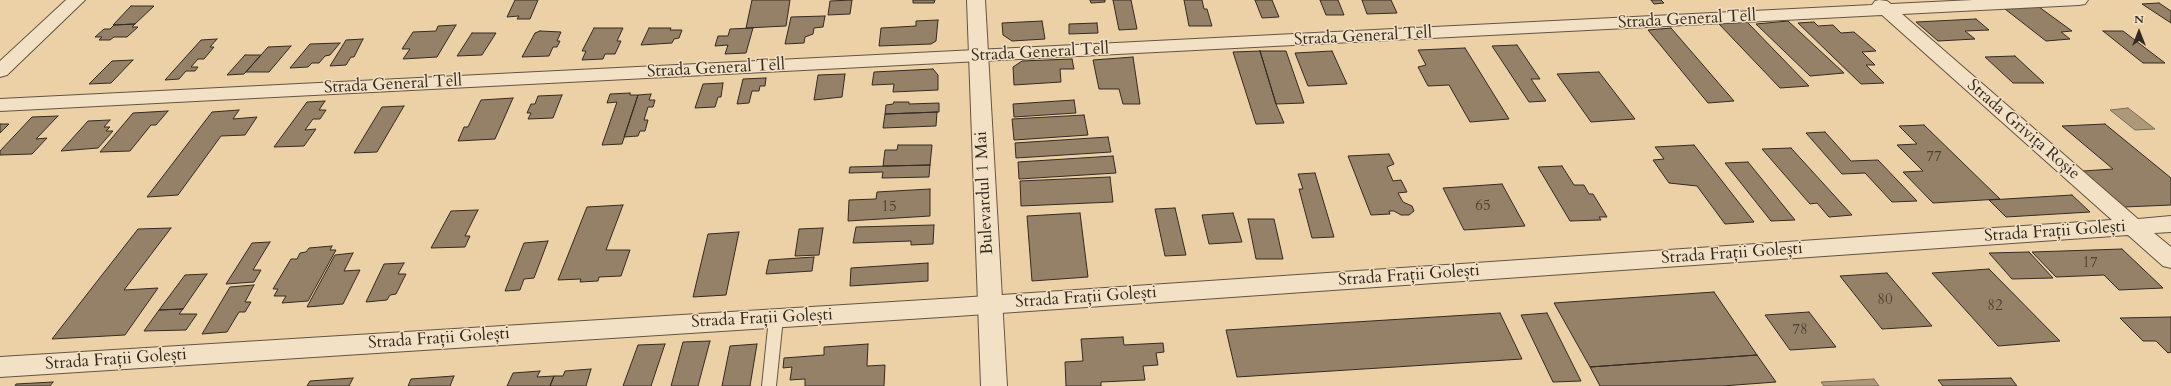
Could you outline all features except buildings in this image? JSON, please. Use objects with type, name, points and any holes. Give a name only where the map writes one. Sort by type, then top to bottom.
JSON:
[{"type":"street","points":[[0,71],[76,0]]},
{"type":"street","name":"Bulevardul 1 Mai","points":[[976,0],[994,386]]},
{"type":"street","name":"Strada General Tell","points":[[0,105],[978,56],[1881,5],[2080,0]]},
{"type":"street","name":"Strada Grivița Roșie","points":[[1881,5],[2171,260]]},
{"type":"street","name":"Strada Frații Golești","points":[[0,367],[990,305],[2171,224]]},
{"type":"lane","points":[[769,386],[776,318]]},
{"type":"shaded area","points":[[2128,108],[2155,129],[2135,130],[2110,110]]},
{"type":"shaded area","points":[[1874,379],[1879,386],[1824,386],[1821,382]]}]
